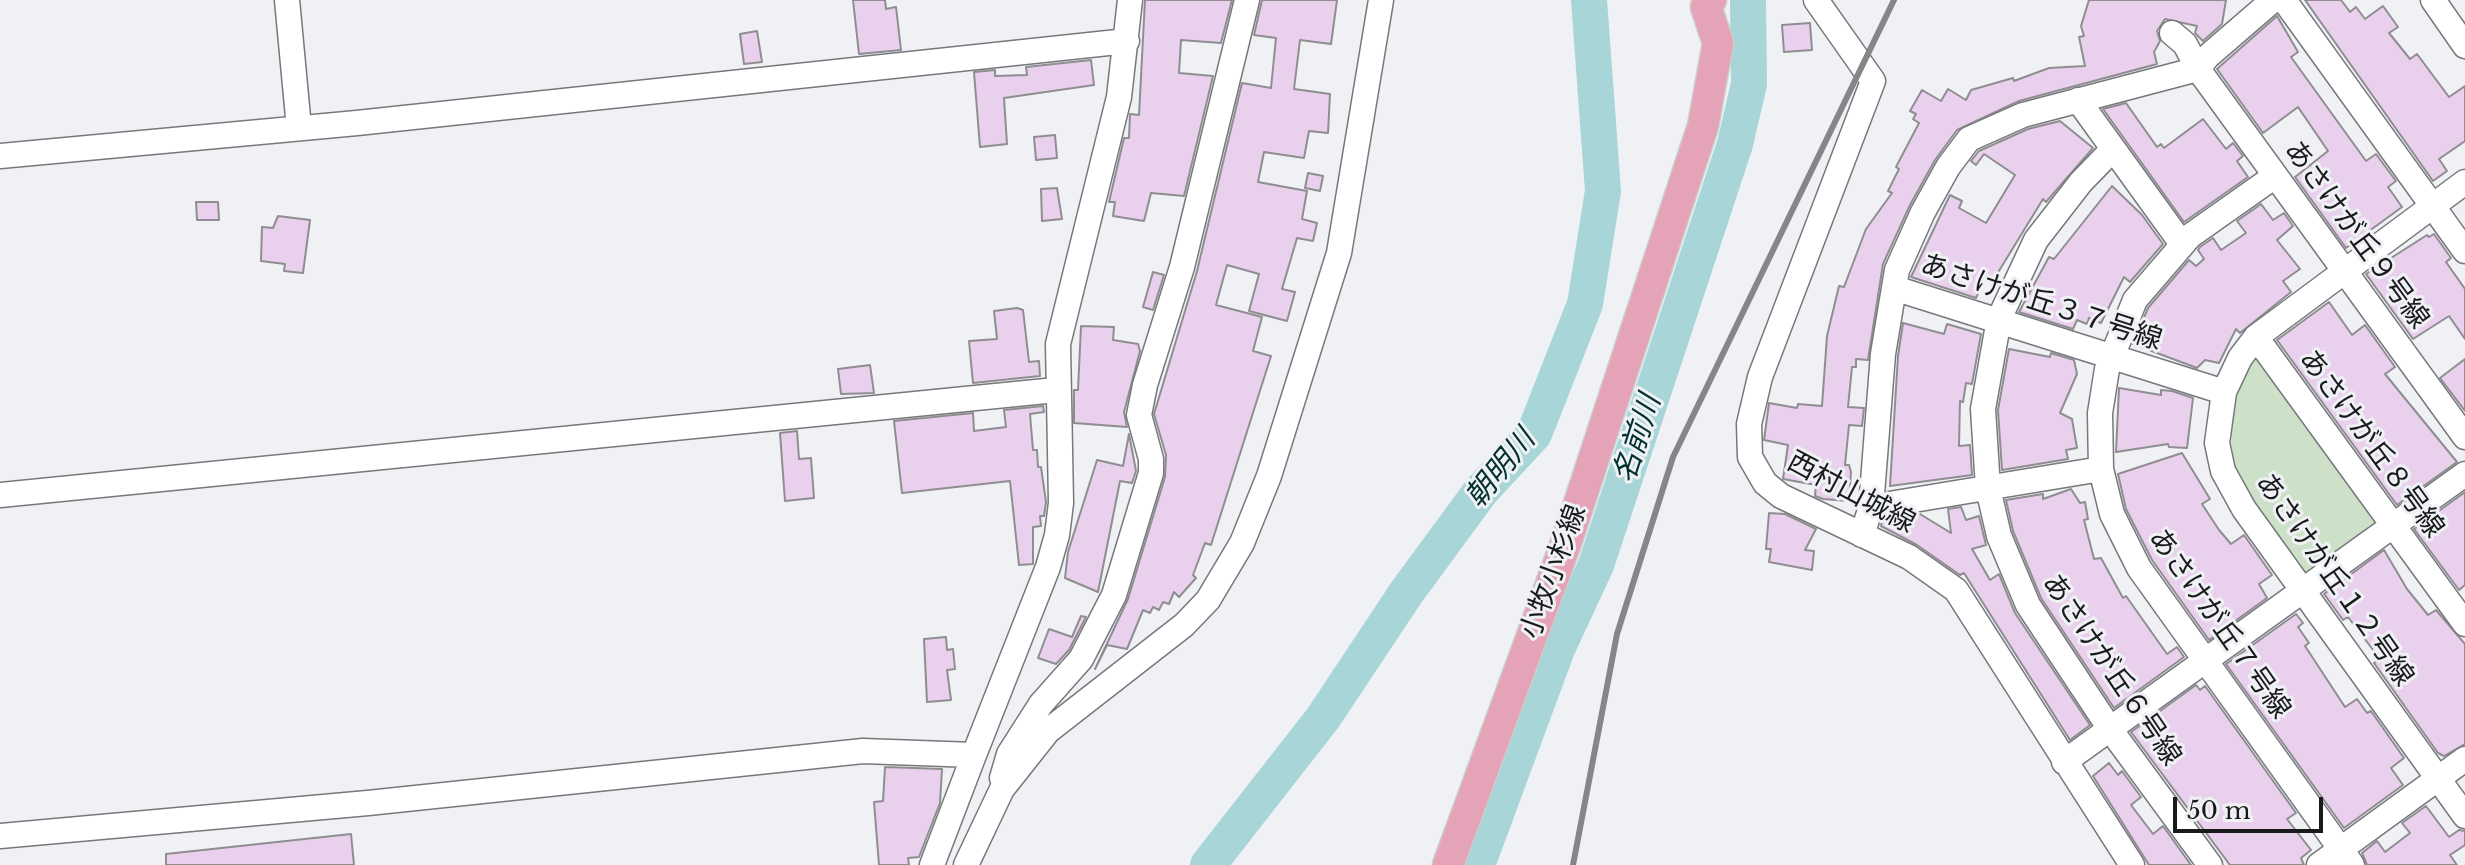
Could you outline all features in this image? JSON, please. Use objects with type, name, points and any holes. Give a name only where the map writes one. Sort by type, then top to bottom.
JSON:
[{"type":"main road","name":"小牧小杉線","points":[[1448,865],[1566,543],[1703,126],[1718,43],[1706,7],[1711,0]]},
{"type":"street","points":[[287,0],[299,128]]},
{"type":"street","points":[[932,865],[1048,567],[1057,535],[1061,453],[1056,390],[1058,344],[1119,97],[1130,0]]},
{"type":"street","points":[[1002,789],[1002,774],[1009,754],[1041,704],[1081,659],[1114,595],[1151,473],[1151,459],[1139,415],[1145,385],[1182,267],[1247,0]]},
{"type":"street","points":[[966,865],[1002,789],[1048,731],[1184,625],[1208,600],[1242,543],[1269,476],[1339,253],[1381,0]]},
{"type":"street","name":"西村山城線","points":[[1816,0],[1873,81],[1760,377],[1752,407],[1748,441],[1750,457],[1765,483],[1781,496],[1931,570],[1956,590],[2132,865]]},
{"type":"street","points":[[1894,288],[1897,270],[1914,230],[1962,146],[1998,125],[2078,100],[2198,69],[2207,57],[2273,0]]},
{"type":"street","points":[[2284,0],[2465,251]]},
{"type":"street","points":[[2433,0],[2465,46]]},
{"type":"street","name":"あさけが丘９号線","points":[[2172,33],[2185,44],[2198,69],[2465,437]]},
{"type":"street","points":[[0,156],[299,128],[1127,41]]},
{"type":"street","points":[[2078,100],[2182,244]]},
{"type":"street","name":"あさけが丘６号線","points":[[2113,149],[2050,221],[2023,264],[1999,319],[1983,409],[1988,488],[1999,536],[2018,586],[2044,633],[2210,865]]},
{"type":"street","name":"あさけが丘７号線","points":[[2275,176],[2182,244],[2135,300],[2111,357],[2100,413],[2101,469],[2112,514],[2131,555],[2346,857]]},
{"type":"street","name":"あさけが丘１２号線","points":[[2465,182],[2256,337],[2240,358],[2224,392],[2217,443],[2223,471],[2244,509],[2465,816]]},
{"type":"street","name":"あさけが丘３７号線","points":[[1862,535],[1871,507],[1883,354],[1894,288],[2224,392]]},
{"type":"street","name":"あさけが丘８号線","points":[[2256,337],[2465,624]]},
{"type":"street","points":[[0,495],[1056,390]]},
{"type":"street","points":[[1871,507],[2101,469]]},
{"type":"street","points":[[2064,762],[2465,474]]},
{"type":"street","points":[[0,836],[368,803],[863,751],[974,755]]},
{"type":"street","points":[[2319,865],[2346,857],[2465,759]]},
{"type":"green space","points":[[2265,357],[2380,519],[2380,529],[2313,577],[2304,574],[2245,490],[2231,456],[2232,409],[2242,378],[2255,358]]},
{"type":"building","points":[[853,0],[885,0],[886,9],[896,7],[901,50],[859,54]]},
{"type":"building","points":[[1145,0],[1232,0],[1221,43],[1181,40],[1179,73],[1213,76],[1184,196],[1151,193],[1144,221],[1113,216],[1115,202],[1109,202],[1124,138],[1129,138],[1130,114],[1139,115]]},
{"type":"building","points":[[1262,0],[1337,0],[1331,44],[1300,40],[1294,89],[1330,94],[1328,133],[1309,131],[1304,158],[1264,152],[1258,182],[1307,191],[1302,219],[1317,223],[1313,241],[1297,238],[1282,289],[1295,292],[1287,321],[1249,311],[1259,274],[1227,265],[1216,305],[1262,317],[1253,351],[1271,356],[1211,545],[1205,543],[1193,575],[1196,578],[1179,597],[1174,592],[1169,604],[1163,602],[1159,610],[1153,607],[1150,613],[1143,610],[1127,649],[1107,645],[1095,669],[1128,599],[1165,477],[1166,455],[1154,414],[1197,271],[1242,83],[1271,88],[1276,38],[1254,35]]},
{"type":"building","points":[[2089,0],[2226,0],[2222,24],[2203,41],[2195,33],[2197,26],[2165,19],[2157,31],[2160,41],[2154,52],[2157,64],[2019,101],[1957,130],[1935,160],[1910,205],[1883,264],[1868,360],[1856,359],[1856,367],[1852,367],[1848,407],[1864,408],[1862,426],[1849,425],[1845,465],[1849,465],[1851,472],[1849,501],[1823,499],[1815,496],[1816,485],[1783,479],[1788,445],[1764,440],[1769,403],[1797,408],[1798,404],[1822,406],[1827,336],[1839,286],[1844,287],[1866,229],[1892,193],[1888,191],[1899,169],[1896,167],[1919,123],[1913,119],[1916,114],[1910,111],[1922,90],[1941,101],[1948,89],[1966,100],[1971,90],[2013,78],[2014,81],[2049,68],[2085,66],[2079,37],[2084,36],[2081,26]]},
{"type":"building","points":[[2305,0],[2341,0],[2350,12],[2356,7],[2365,19],[2383,6],[2398,27],[2389,33],[2410,59],[2417,54],[2449,97],[2465,86],[2465,141],[2439,159],[2447,171],[2433,181]]},
{"type":"building","points":[[2277,16],[2298,52],[2291,57],[2366,161],[2376,154],[2396,181],[2388,187],[2402,207],[2346,248],[2295,177],[2328,151],[2298,107],[2263,133],[2217,69]]},
{"type":"building","points":[[1810,23],[1812,50],[1784,52],[1782,25]]},
{"type":"building","points":[[757,31],[762,62],[744,64],[740,34]]},
{"type":"building","points":[[1091,60],[1094,85],[1004,98],[1007,144],[980,147],[974,72],[995,70],[995,76],[1027,75],[1026,67]]},
{"type":"building","points":[[2126,103],[2157,147],[2161,144],[2164,148],[2203,119],[2226,149],[2233,143],[2243,156],[2237,161],[2248,177],[2184,222],[2103,109]]},
{"type":"building","points":[[2060,121],[2093,148],[2046,202],[2043,199],[1994,279],[1986,276],[1976,298],[1911,277],[1950,195],[1962,201],[1959,208],[1986,223],[2015,175],[1984,154],[1976,165],[1971,161],[1979,151],[2028,129]]},
{"type":"building","points":[[1055,135],[1057,158],[1036,160],[1034,137]]},
{"type":"building","points":[[1308,173],[1323,176],[1320,191],[1305,188]]},
{"type":"building","points":[[2112,186],[2142,215],[2163,244],[2130,282],[2124,277],[2101,323],[2089,318],[2087,324],[2077,320],[2073,329],[2019,312],[2049,257],[2054,259]]},
{"type":"building","points":[[1057,188],[1062,219],[1042,221],[1041,189]]},
{"type":"building","points":[[196,202],[218,202],[219,220],[197,220]]},
{"type":"building","points":[[2261,204],[2273,220],[2284,213],[2293,226],[2277,240],[2300,269],[2283,281],[2291,292],[2240,333],[2236,329],[2219,363],[2205,360],[2197,368],[2133,344],[2148,308],[2189,260],[2196,266],[2204,259],[2198,250],[2200,247],[2213,238],[2221,250],[2246,233],[2237,221]]},
{"type":"building","points":[[278,216],[310,220],[303,273],[284,271],[285,264],[261,261],[262,227],[273,228]]},
{"type":"building","points":[[2434,234],[2451,258],[2446,262],[2465,289],[2465,339],[2449,316],[2413,339],[2366,274],[2427,235]]},
{"type":"building","points":[[1153,272],[1164,275],[1153,310],[1143,307]]},
{"type":"building","points":[[2329,302],[2352,335],[2365,325],[2395,367],[2385,374],[2457,462],[2397,505],[2277,340]]},
{"type":"building","points":[[1023,310],[1029,362],[1039,361],[1040,376],[973,383],[969,341],[997,339],[994,311]]},
{"type":"building","points":[[1903,323],[1944,334],[1947,324],[1981,334],[1972,384],[1966,383],[1963,402],[1960,401],[1959,446],[1970,445],[1972,475],[1890,486]]},
{"type":"building","points":[[1081,326],[1114,327],[1113,340],[1138,344],[1140,351],[1124,412],[1127,427],[1074,423]]},
{"type":"building","points":[[2009,349],[2050,357],[2051,353],[2074,360],[2077,374],[2060,413],[2072,419],[2077,448],[2066,450],[2068,459],[2002,470],[1998,410]]},
{"type":"building","points":[[2465,359],[2465,411],[2440,378]]},
{"type":"building","points":[[870,365],[874,393],[841,394],[838,369]]},
{"type":"building","points":[[2119,388],[2161,395],[2161,390],[2172,391],[2193,398],[2187,448],[2169,447],[2168,444],[2116,452]]},
{"type":"building","points":[[1043,406],[1044,412],[1030,414],[1033,450],[1037,450],[1046,502],[1044,516],[1040,516],[1041,526],[1033,527],[1033,564],[1019,565],[1010,481],[902,493],[894,421],[973,413],[974,431],[1006,427],[1004,410]]},
{"type":"building","points":[[797,431],[799,459],[811,458],[814,498],[785,501],[780,433]]},
{"type":"building","points":[[1129,434],[1136,471],[1132,483],[1120,481],[1098,592],[1065,578],[1068,552],[1097,460],[1123,466]]},
{"type":"building","points":[[2182,453],[2210,499],[2202,504],[2219,530],[2231,544],[2244,535],[2272,575],[2259,584],[2267,598],[2209,640],[2152,560],[2126,509],[2118,474]]},
{"type":"building","points":[[2071,489],[2080,503],[2085,502],[2088,519],[2084,520],[2094,559],[2101,558],[2123,598],[2126,596],[2167,654],[2177,647],[2184,657],[2114,708],[2041,598],[2013,531],[2006,500],[2043,494],[2043,499]]},
{"type":"building","points":[[2465,492],[2465,585],[2459,590],[2414,529]]},
{"type":"building","points":[[1961,507],[1966,520],[1979,516],[1986,545],[1972,549],[1990,580],[1999,574],[2015,613],[2090,725],[2070,740],[1964,573],[1960,575],[1917,545],[1881,526],[1882,520],[1920,514],[1951,533],[1948,509]]},
{"type":"building","points":[[1769,513],[1785,514],[1816,529],[1805,550],[1814,551],[1812,570],[1769,562],[1771,549],[1766,549]]},
{"type":"building","points":[[2384,550],[2407,589],[2428,615],[2436,610],[2465,644],[2465,744],[2444,756],[2438,753],[2374,663],[2380,659],[2348,617],[2343,620],[2324,594]]},
{"type":"building","points":[[2296,614],[2303,623],[2298,627],[2309,643],[2305,646],[2345,707],[2357,699],[2367,713],[2371,711],[2404,758],[2391,768],[2403,785],[2344,828],[2226,664]]},
{"type":"building","points":[[1081,616],[1086,617],[1069,650],[1056,664],[1038,658],[1049,629],[1072,637]]},
{"type":"building","points":[[946,637],[947,650],[953,649],[955,669],[947,670],[951,700],[927,702],[924,639]]},
{"type":"building","points":[[2196,685],[2200,690],[2205,686],[2296,813],[2287,819],[2311,850],[2301,858],[2304,865],[2230,865],[2131,732]]},
{"type":"building","points":[[2109,763],[2118,775],[2122,771],[2141,797],[2131,805],[2153,834],[2163,826],[2191,865],[2149,865],[2093,776]]},
{"type":"building","points":[[885,767],[942,769],[940,803],[919,857],[908,858],[909,865],[879,865],[874,802],[883,801]]},
{"type":"building","points":[[2426,806],[2449,837],[2459,830],[2465,831],[2465,845],[2450,855],[2457,865],[2367,865],[2362,853],[2377,841],[2385,852],[2410,833],[2402,823]]},
{"type":"building","points":[[351,834],[354,865],[166,865],[166,854]]},
{"type":"waterway","name":"朝明川","points":[[1208,865],[1323,718],[1406,593],[1481,491],[1534,434],[1585,304],[1603,191],[1589,0]]},
{"type":"waterway","name":"名前川","points":[[1477,865],[1557,649],[1596,565],[1735,144],[1749,84],[1748,0]]},
{"type":"railway","points":[[1573,865],[1617,634],[1673,457],[1894,0]]}]
